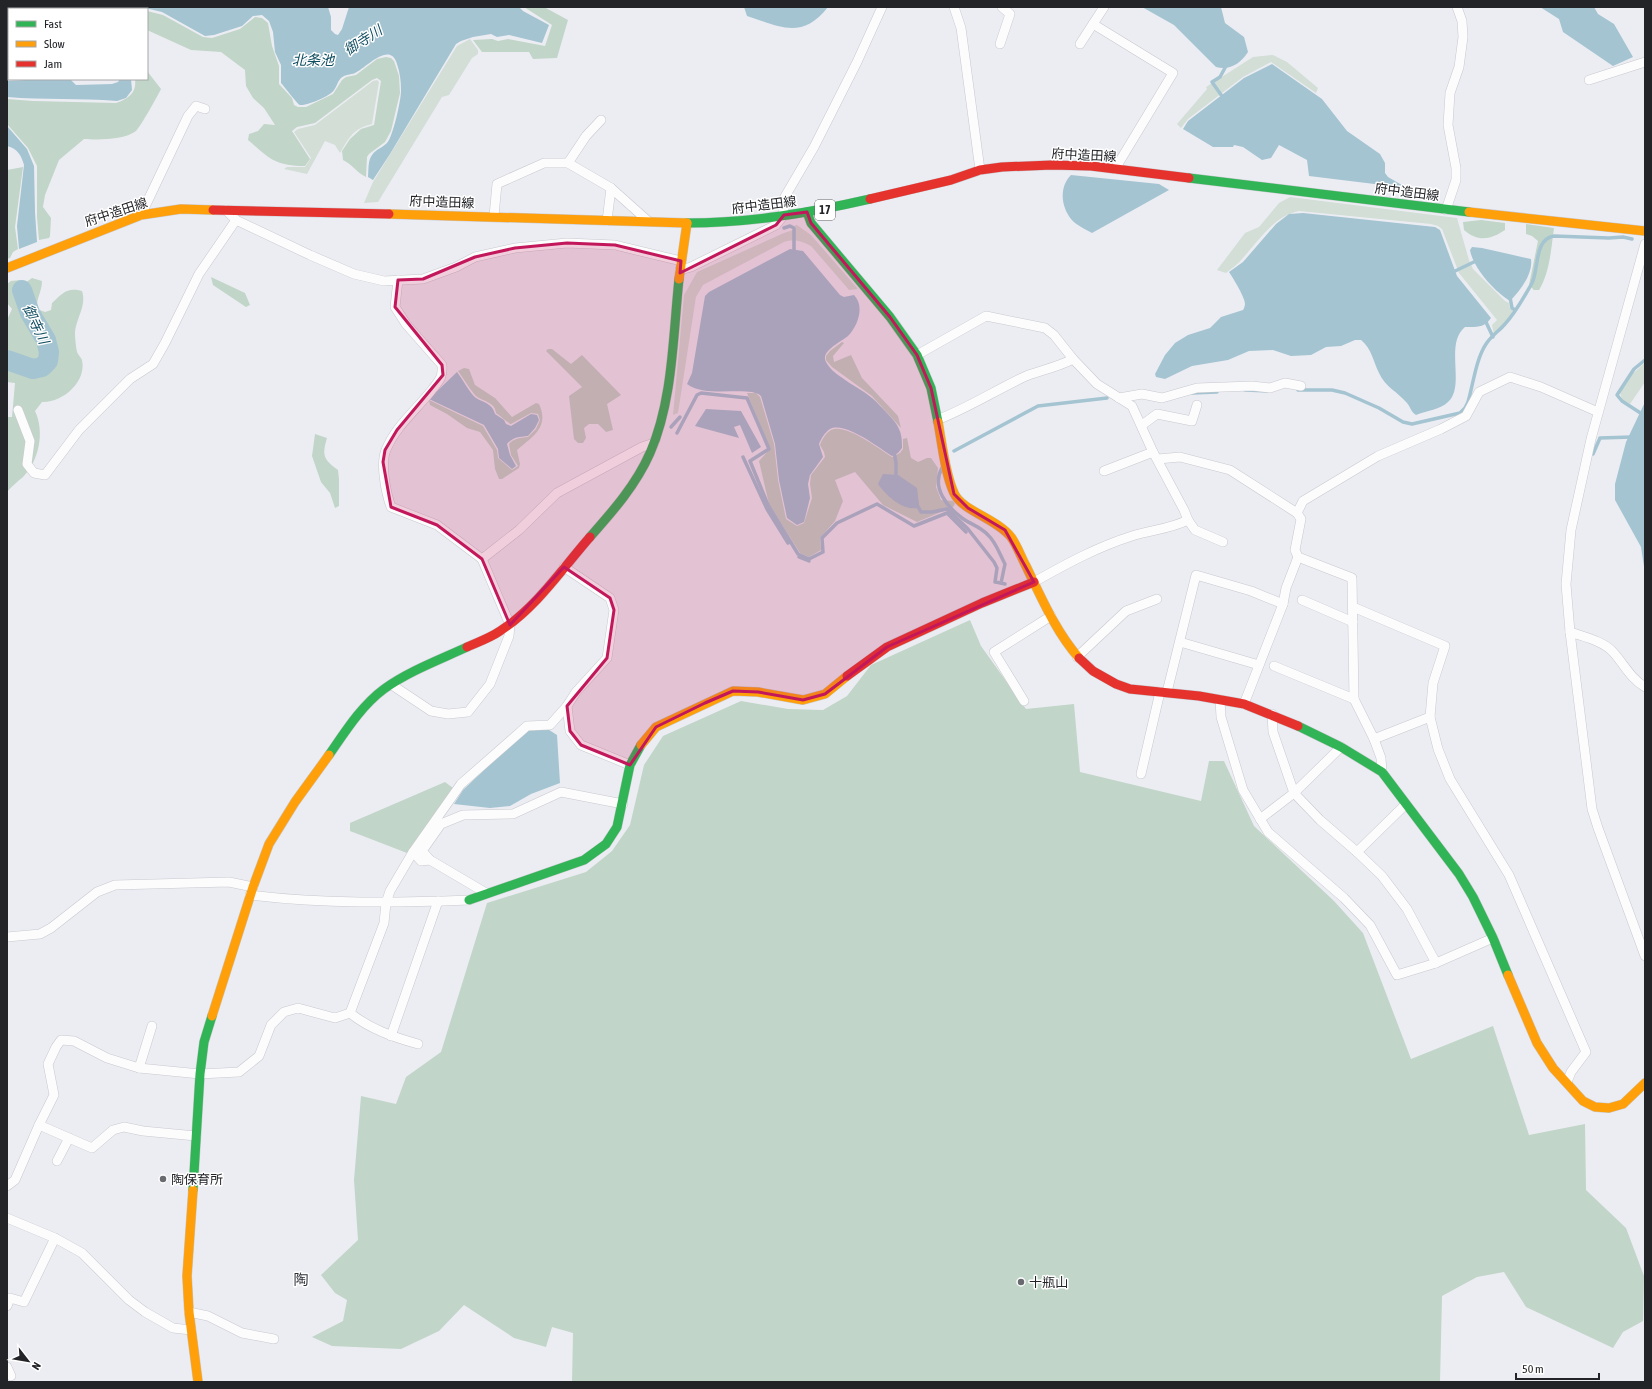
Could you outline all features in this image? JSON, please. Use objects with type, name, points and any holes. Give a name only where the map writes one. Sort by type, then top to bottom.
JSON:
[{"type":"street","points":[[225,209],[236,220],[310,255],[354,274],[384,281],[424,279],[456,268],[475,258],[515,248],[568,243],[615,245],[681,266],[690,267],[776,226],[784,215],[783,200],[814,147],[857,62],[882,7]]},
{"type":"street","points":[[954,7],[960,28],[980,170]]},
{"type":"street","points":[[1000,44],[1010,14],[1002,7]]},
{"type":"street","points":[[1080,44],[1104,7]]},
{"type":"street","points":[[1446,210],[1456,180],[1456,168],[1448,125],[1450,93],[1459,67],[1463,37],[1462,22],[1457,7]]},
{"type":"street","points":[[1093,24],[1173,73],[1115,169]]},
{"type":"street","points":[[1590,80],[1645,62]]},
{"type":"street","points":[[141,215],[188,116],[196,106],[205,110]]},
{"type":"street","points":[[568,163],[586,136],[601,120]]},
{"type":"street","points":[[494,216],[497,184],[544,163],[568,163],[611,188],[649,222]]},
{"type":"street","name":"府中造田線","points":[[7,268],[141,215],[181,209],[726,223],[828,209],[951,180],[980,170],[1002,167],[1052,165],[1091,166],[1446,210],[1645,231]]},
{"type":"street","points":[[607,221],[611,188]]},
{"type":"street","points":[[807,212],[811,223],[873,295],[904,335],[917,355],[931,388],[936,420],[950,483],[954,494],[960,502],[968,508],[990,519],[1005,530],[1011,537],[1051,616],[1077,657],[1093,671],[1116,684],[1130,689],[1163,692],[1244,704],[1272,714],[1341,747],[1382,772],[1459,874],[1473,897],[1493,938],[1537,1043],[1552,1068],[1567,1082],[1583,1101],[1595,1107],[1609,1108],[1623,1104],[1645,1083]]},
{"type":"street","points":[[18,410],[30,441],[27,464],[34,473],[45,475],[79,430],[130,379],[152,364],[165,343],[199,274],[236,220]]},
{"type":"street","points":[[198,1382],[188,1312],[187,1276],[200,1074],[204,1042],[251,891],[269,844],[295,802],[356,716],[370,702],[408,675],[499,632],[510,625],[534,603],[617,506],[631,487],[647,460],[654,443],[667,392],[687,223]]},
{"type":"street","points":[[1645,244],[1598,412],[1570,530],[1566,584],[1570,632],[1592,809],[1645,956]]},
{"type":"street","points":[[392,685],[431,712],[448,714],[468,712],[490,684],[509,636],[510,625],[482,559],[437,525],[391,507],[387,496],[383,462],[385,450],[397,430],[422,403],[443,375],[442,364],[406,324],[395,307],[398,280]]},
{"type":"street","points":[[917,355],[986,316],[1045,328],[1054,335],[1073,359],[1097,384],[1132,406],[1188,520],[1195,530],[1223,542]]},
{"type":"street","points":[[936,420],[952,414],[1027,376],[1063,364],[1073,359]]},
{"type":"street","points":[[1297,513],[1303,501],[1378,456],[1441,429],[1466,416],[1479,392],[1510,377],[1541,387],[1598,412]]},
{"type":"street","points":[[1118,398],[1142,394],[1162,398],[1197,388],[1252,386],[1270,388],[1285,383],[1301,386]]},
{"type":"street","points":[[1142,425],[1157,414],[1192,421],[1197,405]]},
{"type":"street","points":[[482,559],[519,530],[557,493],[642,447],[654,443]]},
{"type":"street","points":[[1104,471],[1156,456],[1180,457],[1230,470],[1297,513],[1302,519],[1295,550],[1298,557],[1286,588],[1283,604],[1244,704]]},
{"type":"street","points":[[7,938],[40,934],[51,928],[97,892],[115,885],[229,882],[251,891],[314,901],[386,903],[469,900],[584,860],[606,844],[618,827],[630,765],[641,745],[656,728],[705,703],[733,691],[758,692],[803,700],[825,694],[887,647],[1034,582],[1082,555],[1132,536],[1176,526],[1188,520]]},
{"type":"street","points":[[1298,557],[1352,578],[1354,699],[1374,739],[1381,758],[1382,772]]},
{"type":"street","points":[[350,1013],[384,922],[386,903],[390,892],[413,852],[461,784],[526,726],[550,725],[567,706],[576,692],[608,658],[614,610],[610,598],[564,567]]},
{"type":"street","points":[[1141,774],[1163,692],[1180,642],[1196,575],[1250,591],[1283,604]]},
{"type":"street","points":[[1077,657],[1126,611],[1157,599]]},
{"type":"street","points":[[1302,600],[1353,622]]},
{"type":"street","points":[[1353,607],[1445,646],[1433,683],[1430,717],[1438,749],[1450,779],[1509,875],[1586,1052],[1567,1082]]},
{"type":"street","points":[[1024,701],[994,652],[1051,616]]},
{"type":"street","points":[[1570,632],[1600,643],[1612,651],[1629,673],[1645,687]]},
{"type":"street","points":[[1180,642],[1259,665]]},
{"type":"street","points":[[1274,666],[1354,699]]},
{"type":"street","points":[[1220,700],[1221,717],[1243,790],[1268,832],[1344,898],[1370,924],[1398,975],[1436,963],[1493,938]]},
{"type":"street","points":[[567,706],[570,731],[581,745],[630,765]]},
{"type":"street","points":[[1272,714],[1273,732],[1294,793],[1320,820],[1382,876],[1407,909],[1436,963]]},
{"type":"street","points":[[1374,739],[1430,717]]},
{"type":"street","points":[[1260,819],[1294,793],[1341,747]]},
{"type":"street","points":[[486,893],[430,860],[422,851],[441,824],[463,815],[513,814],[561,792],[623,804]]},
{"type":"street","points":[[1357,852],[1406,804]]},
{"type":"street","points":[[413,852],[421,861],[430,860]]},
{"type":"street","points":[[391,1036],[438,901]]},
{"type":"street","points":[[7,1186],[15,1180],[54,1095],[48,1064],[61,1040],[74,1041],[108,1058],[139,1068],[200,1074],[239,1072],[259,1056],[271,1026],[284,1012],[298,1008],[335,1018],[350,1013]]},
{"type":"street","points":[[350,1013],[362,1023],[391,1036],[418,1044]]},
{"type":"street","points":[[139,1068],[152,1026]]},
{"type":"street","points":[[39,1125],[92,1148],[113,1130],[124,1127],[144,1132],[196,1136]]},
{"type":"street","points":[[57,1161],[69,1138]]},
{"type":"street","points":[[7,1218],[55,1238],[82,1253],[129,1300],[145,1312],[173,1328],[191,1330]]},
{"type":"street","points":[[8,1300],[24,1302],[55,1238]]},
{"type":"street","points":[[188,1312],[208,1316],[242,1333],[274,1339]]},
{"type":"highlighted area","points":[[807,212],[811,223],[890,317],[917,355],[931,388],[954,494],[968,508],[1005,530],[1034,582],[887,647],[825,694],[803,700],[758,692],[733,691],[705,703],[656,727],[630,765],[581,745],[570,731],[567,706],[607,658],[614,610],[610,598],[564,567],[510,625],[482,559],[437,525],[391,507],[383,462],[385,450],[397,430],[443,375],[442,365],[395,307],[398,280],[423,279],[475,257],[515,248],[567,243],[615,245],[681,261],[680,273],[776,225],[784,215]]},
{"type":"shaded area","points":[[470,39],[478,50],[478,54],[472,58],[449,95],[442,97],[378,202],[364,203],[373,182],[457,46]]},
{"type":"shaded area","points":[[1273,55],[1287,62],[1318,88],[1316,93],[1271,62],[1243,77],[1188,119],[1181,128],[1177,124],[1207,89],[1206,87],[1253,57]]},
{"type":"shaded area","points":[[377,80],[379,82],[372,124],[356,131],[340,153],[335,145],[325,141],[307,174],[284,169],[287,167],[305,167],[311,158],[294,132],[298,129],[315,125],[373,81]]},
{"type":"shaded area","points":[[1290,197],[1457,218],[1473,269],[1505,301],[1509,303],[1510,308],[1513,311],[1508,319],[1494,334],[1492,325],[1497,320],[1459,273],[1442,229],[1431,224],[1299,211],[1282,218],[1275,223],[1241,260],[1226,273],[1217,270],[1245,233],[1259,227],[1279,203]]},
{"type":"shaded area","points":[[795,225],[811,235],[858,289],[849,290],[811,246],[795,241],[784,242],[703,285],[696,297],[678,413],[673,415],[684,295],[697,272],[796,229]]},
{"type":"shaded area","points":[[1645,363],[1645,382],[1630,404],[1622,399],[1620,393],[1627,380]]},
{"type":"green space","points":[[524,7],[544,7],[568,20],[557,58],[533,59],[529,52],[482,52],[473,40],[492,39],[498,41],[508,39],[545,46],[552,25]]},
{"type":"green space","points":[[148,11],[163,15],[203,37],[212,38],[240,29],[255,17],[262,18],[268,23],[272,46],[279,66],[279,84],[292,98],[294,105],[298,107],[306,107],[333,94],[342,80],[346,77],[356,75],[377,59],[386,57],[391,58],[394,61],[399,76],[400,93],[391,131],[385,142],[367,157],[366,177],[343,160],[342,151],[350,139],[361,129],[374,125],[381,81],[377,78],[372,80],[315,123],[297,127],[292,131],[310,159],[305,166],[295,166],[279,163],[273,160],[248,140],[249,134],[258,131],[264,124],[275,125],[264,108],[253,98],[246,86],[245,70],[221,52],[191,50],[148,30]]},
{"type":"green space","points":[[148,72],[161,89],[136,131],[118,138],[84,139],[59,160],[45,195],[43,207],[51,218],[50,236],[49,238],[39,240],[37,217],[37,166],[28,148],[7,124],[7,99],[116,103],[131,95],[135,88],[135,80],[148,80]]},
{"type":"green space","points":[[23,167],[15,227],[18,249],[13,252],[10,258],[7,259],[7,170]]},
{"type":"green space","points":[[1481,220],[1505,223],[1505,230],[1489,238],[1479,238],[1464,230],[1463,222]]},
{"type":"green space","points":[[1526,224],[1554,228],[1548,268],[1539,290],[1534,290],[1529,285],[1538,241],[1532,236],[1526,234]]},
{"type":"green space","points":[[211,277],[245,293],[250,305],[246,307],[213,285]]},
{"type":"green space","points":[[32,278],[42,281],[37,302],[37,309],[45,312],[51,310],[52,303],[59,296],[69,290],[82,291],[83,302],[75,333],[77,352],[82,360],[83,368],[81,376],[71,390],[57,399],[42,402],[35,411],[40,428],[39,446],[36,455],[29,470],[7,492],[7,417],[12,417],[15,383],[7,382],[7,362],[33,371],[41,369],[48,363],[52,352],[48,340],[27,300],[25,283]]},
{"type":"green space","points":[[21,280],[23,302],[39,331],[46,350],[46,360],[32,365],[7,357],[7,320],[12,309],[7,303],[7,284],[11,281]]},
{"type":"green space","points":[[842,342],[844,343],[833,356],[834,362],[851,355],[862,378],[898,416],[901,428],[872,396],[832,367],[826,360],[826,356],[830,351]]},
{"type":"green space","points":[[548,349],[552,349],[571,364],[582,355],[621,395],[607,404],[613,430],[606,432],[598,424],[589,424],[584,428],[586,438],[583,443],[578,443],[574,439],[569,396],[582,387],[546,351]]},
{"type":"green space","points":[[464,368],[469,369],[475,385],[495,398],[512,417],[536,403],[539,404],[542,412],[541,425],[538,431],[517,450],[520,464],[519,468],[502,479],[499,479],[495,469],[493,450],[480,432],[467,428],[447,414],[430,405],[429,400],[483,426],[497,450],[498,458],[512,470],[518,466],[511,455],[509,444],[515,439],[528,437],[536,429],[540,420],[538,414],[531,413],[511,424],[509,423],[496,413],[491,404],[475,395],[458,371]]},
{"type":"green space","points":[[747,393],[756,393],[760,397],[774,444],[778,480],[786,519],[797,526],[804,523],[812,498],[810,484],[811,475],[825,457],[820,445],[824,436],[829,431],[837,429],[853,433],[892,457],[900,453],[903,449],[903,439],[907,438],[911,458],[918,462],[931,458],[938,468],[936,487],[941,500],[953,501],[955,504],[953,507],[917,522],[883,505],[855,472],[835,480],[843,501],[835,521],[820,538],[821,550],[809,557],[800,553],[769,504],[759,461],[770,449]]},
{"type":"green space","points":[[315,434],[327,438],[324,449],[325,456],[329,463],[338,470],[339,506],[335,508],[330,493],[321,482],[312,456]]},
{"type":"green space","points":[[970,620],[981,646],[1026,709],[1074,704],[1080,772],[1201,801],[1209,761],[1224,761],[1254,826],[1334,901],[1363,933],[1411,1059],[1493,1026],[1529,1135],[1585,1124],[1586,1190],[1626,1228],[1644,1276],[1643,1321],[1623,1332],[1613,1348],[1526,1307],[1504,1272],[1477,1277],[1442,1296],[1440,1382],[572,1382],[573,1333],[552,1327],[546,1347],[514,1338],[464,1305],[439,1331],[401,1349],[332,1346],[312,1337],[343,1321],[347,1300],[335,1293],[321,1275],[358,1240],[354,1180],[361,1096],[396,1104],[406,1077],[441,1052],[487,903],[586,872],[612,851],[630,825],[644,765],[663,736],[741,701],[788,709],[823,710],[847,696],[871,665]]},
{"type":"green space","points":[[445,782],[453,788],[407,853],[350,831],[350,823]]},
{"type":"water","name":"北条池","points":[[141,7],[328,7],[331,17],[331,30],[338,35],[342,29],[349,7],[519,7],[523,11],[549,25],[542,43],[509,35],[497,37],[491,34],[473,37],[456,44],[373,180],[368,177],[370,159],[377,150],[386,144],[389,139],[400,102],[400,77],[394,57],[383,55],[377,58],[355,73],[341,78],[333,92],[329,95],[311,103],[300,105],[281,83],[281,65],[275,52],[273,32],[269,21],[262,15],[253,16],[242,26],[214,35],[205,36],[162,12]]},
{"type":"water","points":[[744,7],[828,7],[809,24],[790,28],[770,24],[747,16]]},
{"type":"water","points":[[1142,7],[1221,7],[1225,23],[1244,37],[1248,52],[1242,60],[1235,65],[1226,68],[1216,67],[1174,25]]},
{"type":"water","points":[[1540,7],[1594,7],[1598,14],[1614,24],[1633,57],[1613,66],[1563,32],[1559,19]]},
{"type":"water","points":[[1272,64],[1322,99],[1347,131],[1380,154],[1385,163],[1385,173],[1388,177],[1407,188],[1309,176],[1307,160],[1279,145],[1271,158],[1262,160],[1243,147],[1234,145],[1233,147],[1213,147],[1183,129],[1188,121],[1244,78]]},
{"type":"water","points":[[71,80],[76,85],[112,84],[119,80],[131,80],[132,90],[126,98],[117,101],[7,97],[7,81]]},
{"type":"water","points":[[7,126],[27,149],[34,166],[37,242],[19,249],[17,226],[24,165],[22,158],[18,153],[14,149],[7,146]]},
{"type":"water","points":[[1071,175],[1159,184],[1169,190],[1092,233],[1071,219],[1063,203],[1063,191],[1067,180]]},
{"type":"water","points":[[1303,213],[1435,227],[1440,230],[1457,276],[1491,318],[1486,324],[1477,327],[1465,327],[1459,334],[1455,354],[1455,386],[1453,395],[1448,402],[1437,408],[1416,415],[1414,414],[1407,403],[1388,386],[1382,378],[1368,347],[1361,340],[1355,340],[1341,346],[1326,347],[1311,355],[1291,356],[1273,350],[1249,351],[1228,360],[1192,366],[1165,379],[1156,377],[1155,374],[1165,355],[1175,343],[1188,335],[1210,328],[1221,317],[1243,310],[1245,304],[1243,297],[1229,272],[1243,262],[1276,224],[1289,214]]},
{"type":"water","points":[[1472,247],[1531,259],[1530,270],[1525,282],[1510,301],[1498,292],[1480,272],[1472,257],[1470,250]]},
{"type":"water","points":[[790,249],[803,251],[840,295],[844,297],[854,295],[857,300],[860,310],[855,327],[848,336],[828,351],[825,358],[826,362],[829,367],[845,380],[876,401],[895,422],[902,438],[902,448],[898,453],[892,456],[862,436],[853,432],[836,428],[828,430],[819,444],[823,457],[810,475],[808,484],[810,498],[804,522],[797,525],[787,518],[779,480],[775,444],[761,396],[755,393],[747,392],[705,391],[687,384],[692,373],[705,296],[709,292]]},
{"type":"water","points":[[457,372],[474,396],[490,405],[495,414],[504,420],[506,424],[511,426],[531,414],[537,415],[539,420],[535,428],[528,436],[519,437],[507,444],[510,455],[516,466],[512,469],[499,458],[498,449],[484,425],[429,399]]},
{"type":"water","points":[[1645,402],[1645,573],[1641,547],[1615,500],[1615,484],[1626,442]]},
{"type":"water","points":[[706,409],[741,411],[761,447],[752,453],[740,425],[734,427],[739,438],[695,426]]},
{"type":"water","points":[[883,474],[898,475],[917,488],[918,508],[900,505],[885,493],[878,484]]},
{"type":"water","points":[[535,728],[546,728],[557,735],[560,783],[531,794],[510,806],[490,808],[454,804],[463,790],[520,736]]},
{"type":"waterway","points":[[1224,99],[1212,82],[1220,77],[1226,66]]},
{"type":"waterway","points":[[784,228],[790,226],[794,228],[794,252]]},
{"type":"waterway","points":[[1298,390],[1332,390],[1345,393],[1379,408],[1403,422],[1412,424],[1460,413],[1468,402],[1477,364],[1486,344],[1490,338],[1503,327],[1513,314],[1532,283],[1538,255],[1543,243],[1548,238],[1554,236],[1609,238],[1623,237],[1632,239]]},
{"type":"waterway","points":[[1451,273],[1478,260]]},
{"type":"waterway","name":"御寺川","points":[[7,360],[33,369],[42,367],[48,361],[49,352],[46,340],[30,313],[22,290]]},
{"type":"waterway","points":[[1510,297],[1512,308],[1515,310]]},
{"type":"waterway","points":[[1485,320],[1493,337]]},
{"type":"waterway","points":[[1642,414],[1622,401],[1617,395],[1634,369],[1645,360]]},
{"type":"waterway","points":[[1245,390],[1269,391]]},
{"type":"waterway","points":[[1192,393],[1217,392]]},
{"type":"waterway","points":[[677,433],[697,395],[701,393],[747,398],[769,449],[750,461],[768,505],[798,554],[809,559],[823,552],[822,538],[837,523],[877,504],[914,526],[947,513],[966,532]]},
{"type":"waterway","points":[[954,451],[1038,406],[1107,398]]},
{"type":"waterway","points":[[671,427],[680,417]]},
{"type":"waterway","points":[[1593,454],[1600,438],[1632,437]]},
{"type":"waterway","points":[[894,451],[896,478]]},
{"type":"waterway","points":[[743,457],[767,509],[788,543]]},
{"type":"waterway","points":[[942,468],[938,482],[942,496],[956,513],[982,530],[993,541],[1005,564],[1001,583],[1005,584]]},
{"type":"waterway","points":[[916,503],[921,512],[932,512],[947,509],[968,529],[994,562],[997,568],[995,582],[1001,583]]},
{"type":"waterway","points":[[799,557],[809,561]]},
{"type":"traffic: fast","points":[[1189,178],[1469,212]]},
{"type":"traffic: fast","points":[[687,223],[710,223],[757,219],[825,209],[870,199]]},
{"type":"traffic: fast","points":[[807,212],[811,223],[890,317],[917,355],[931,388],[938,422]]},
{"type":"traffic: fast","points":[[590,537],[631,487],[644,465],[658,433],[668,390],[679,279]]},
{"type":"traffic: fast","points":[[329,755],[347,728],[361,711],[384,689],[414,671],[467,647]]},
{"type":"traffic: fast","points":[[1298,726],[1341,747],[1382,772],[1459,874],[1473,897],[1493,938],[1508,975]]},
{"type":"traffic: fast","points":[[469,900],[584,860],[606,844],[617,827],[630,765],[641,745]]},
{"type":"traffic: fast","points":[[193,1190],[200,1074],[204,1042],[212,1016]]},
{"type":"traffic: slow","points":[[7,268],[141,215],[181,209],[213,210]]},
{"type":"traffic: slow","points":[[1469,212],[1645,231]]},
{"type":"traffic: slow","points":[[389,214],[687,223]]},
{"type":"traffic: slow","points":[[679,279],[687,223]]},
{"type":"traffic: slow","points":[[938,422],[946,468],[954,493],[964,505],[1005,530],[1011,537],[1056,626],[1079,658]]},
{"type":"traffic: slow","points":[[641,745],[656,727],[733,691],[758,692],[803,700],[825,694],[847,676]]},
{"type":"traffic: slow","points":[[212,1016],[253,887],[269,844],[295,802],[329,755]]},
{"type":"traffic: slow","points":[[1508,975],[1537,1043],[1553,1068],[1583,1101],[1595,1107],[1609,1108],[1623,1104],[1645,1083]]},
{"type":"traffic: slow","points":[[193,1190],[187,1276],[189,1312],[198,1382]]},
{"type":"traffic: jam","points":[[870,199],[951,180],[980,170],[1002,167],[1052,165],[1091,166],[1189,178]]},
{"type":"traffic: jam","points":[[213,210],[389,214]]},
{"type":"traffic: jam","points":[[467,647],[488,638],[513,622],[537,600],[590,537]]},
{"type":"traffic: jam","points":[[847,676],[887,647],[982,603],[1034,582]]},
{"type":"traffic: jam","points":[[1079,658],[1093,671],[1116,684],[1130,689],[1199,696],[1244,704],[1298,726]]},
{"type":"place","name":"陶保育所","points":[[163,1179]]},
{"type":"place","name":"十瓶山","points":[[1021,1282]]},
{"type":"district","name":"陶","points":[[301,1279]]}]
